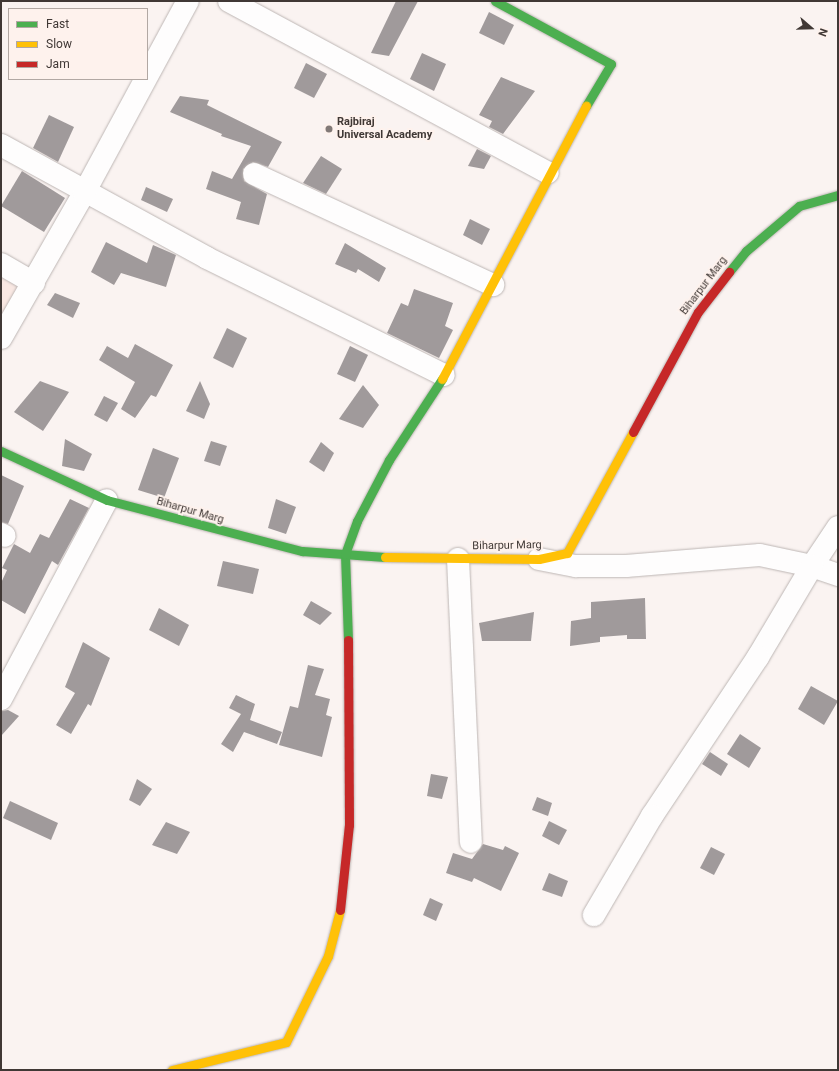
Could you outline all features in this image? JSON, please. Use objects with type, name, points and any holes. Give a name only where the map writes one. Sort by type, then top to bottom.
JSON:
[{"type":"street","points":[[148,75],[188,1]]},
{"type":"street","points":[[229,1],[548,173]]},
{"type":"street","points":[[172,1070],[286,1042],[328,956],[343,899],[349,825],[350,703],[345,554],[357,521],[389,460],[444,374],[493,286],[548,173],[611,64],[495,1]]},
{"type":"street","points":[[1,338],[34,283],[145,80]]},
{"type":"street","points":[[1,145],[84,193],[444,374]]},
{"type":"street","points":[[254,174],[493,286]]},
{"type":"street","name":"Biharpur Marg","points":[[1,451],[107,500],[250,540],[302,551],[458,559],[539,559],[567,554],[698,312],[746,251],[799,206],[828,195],[838,196]]},
{"type":"street","points":[[1,264],[34,283]]},
{"type":"street","points":[[1,699],[107,500]]},
{"type":"street","points":[[594,914],[648,822],[758,657],[812,566],[838,527]]},
{"type":"street","points":[[539,559],[576,566],[626,566],[760,555],[812,566],[838,575]]},
{"type":"street","points":[[458,559],[471,842]]},
{"type":"shaded area","points":[[1,271],[21,283],[1,317]]},
{"type":"building","points":[[396,1],[418,1],[389,56],[371,53]]},
{"type":"building","points":[[489,12],[514,25],[504,45],[479,33]]},
{"type":"building","points":[[422,53],[446,64],[434,91],[410,79]]},
{"type":"building","points":[[306,63],[327,74],[314,98],[294,88]]},
{"type":"building","points":[[501,77],[535,91],[503,134],[489,127],[492,121],[479,115]]},
{"type":"building","points":[[180,96],[209,100],[207,105],[282,142],[268,167],[253,162],[243,169],[244,181],[267,194],[259,225],[236,219],[241,202],[206,189],[212,171],[232,179],[251,146],[221,136],[222,134],[170,112]]},
{"type":"building","points":[[49,115],[74,127],[58,162],[33,148]]},
{"type":"building","points":[[477,149],[491,156],[484,169],[468,166]]},
{"type":"building","points":[[321,156],[342,169],[326,194],[303,183]]},
{"type":"building","points":[[22,171],[65,198],[44,232],[1,206]]},
{"type":"building","points":[[146,187],[173,199],[167,212],[141,200]]},
{"type":"building","points":[[470,219],[490,229],[482,245],[463,235]]},
{"type":"building","points":[[106,242],[147,263],[153,245],[176,255],[166,287],[121,273],[114,285],[91,272]]},
{"type":"building","points":[[345,243],[386,268],[379,282],[358,269],[356,273],[335,264]]},
{"type":"building","points":[[414,289],[453,303],[445,326],[453,330],[439,358],[387,333],[401,303],[408,306]]},
{"type":"building","points":[[55,293],[80,303],[73,318],[47,305]]},
{"type":"building","points":[[227,328],[247,338],[233,368],[213,358]]},
{"type":"building","points":[[135,344],[173,365],[156,397],[151,395],[135,418],[121,409],[135,382],[99,360],[107,346],[128,358]]},
{"type":"building","points":[[350,346],[368,355],[355,382],[337,374]]},
{"type":"building","points":[[40,381],[69,392],[43,431],[14,412]]},
{"type":"building","points":[[200,381],[210,404],[204,419],[186,411]]},
{"type":"building","points":[[363,385],[379,405],[363,428],[339,419]]},
{"type":"building","points":[[104,396],[118,403],[107,422],[94,415]]},
{"type":"building","points":[[65,439],[92,454],[84,471],[62,466]]},
{"type":"building","points":[[211,441],[227,446],[220,466],[204,461]]},
{"type":"building","points":[[321,442],[334,453],[324,472],[309,462]]},
{"type":"building","points":[[153,448],[179,458],[164,498],[138,490]]},
{"type":"building","points":[[1,475],[24,486],[8,524],[1,522]]},
{"type":"building","points":[[70,499],[89,508],[58,565],[52,561],[25,614],[1,600],[1,583],[7,570],[2,568],[14,544],[30,553],[40,534],[49,538]]},
{"type":"building","points":[[276,499],[296,507],[286,534],[268,528]]},
{"type":"building","points":[[223,561],[259,569],[253,594],[217,586]]},
{"type":"building","points":[[645,598],[646,639],[627,639],[627,635],[600,637],[600,642],[570,646],[571,621],[591,618],[591,602]]},
{"type":"building","points":[[311,601],[332,613],[320,625],[303,615]]},
{"type":"building","points":[[159,608],[189,625],[179,646],[149,630]]},
{"type":"building","points":[[534,612],[531,641],[482,641],[479,623]]},
{"type":"building","points":[[83,642],[110,658],[91,706],[88,704],[71,734],[56,725],[75,693],[65,687]]},
{"type":"building","points":[[308,665],[324,669],[315,695],[330,699],[326,715],[332,717],[322,757],[279,745],[290,706],[298,708]]},
{"type":"building","points":[[811,686],[838,701],[824,725],[798,709]]},
{"type":"building","points":[[236,695],[255,704],[250,720],[282,732],[277,744],[244,732],[233,752],[221,744],[241,714],[229,708]]},
{"type":"building","points":[[8,710],[19,716],[1,736],[1,711]]},
{"type":"building","points":[[740,734],[761,748],[749,768],[727,754]]},
{"type":"building","points":[[710,752],[728,764],[721,776],[702,764]]},
{"type":"building","points":[[431,774],[448,777],[442,799],[427,796]]},
{"type":"building","points":[[137,779],[152,789],[140,806],[129,800]]},
{"type":"building","points":[[537,797],[552,803],[548,816],[532,810]]},
{"type":"building","points":[[10,801],[58,823],[51,840],[3,818]]},
{"type":"building","points":[[549,821],[567,830],[559,845],[542,836]]},
{"type":"building","points":[[166,822],[190,832],[177,854],[152,845]]},
{"type":"building","points":[[483,844],[503,850],[505,846],[519,853],[501,891],[474,878],[472,882],[446,873],[453,853],[472,859]]},
{"type":"building","points":[[711,847],[725,854],[714,875],[700,868]]},
{"type":"building","points":[[549,873],[568,881],[562,897],[542,890]]},
{"type":"building","points":[[430,898],[443,904],[436,921],[423,915]]},
{"type":"traffic: fast","points":[[495,1],[611,64],[586,106]]},
{"type":"traffic: fast","points":[[729,272],[746,251],[799,206],[838,195]]},
{"type":"traffic: fast","points":[[348,640],[345,554],[357,521],[389,460],[442,379]]},
{"type":"traffic: fast","points":[[1,451],[107,500],[302,551],[385,557]]},
{"type":"traffic: slow","points":[[442,379],[586,106]]},
{"type":"traffic: slow","points":[[385,557],[539,559],[567,553],[633,432]]},
{"type":"traffic: slow","points":[[172,1070],[286,1042],[328,956],[340,910]]},
{"type":"traffic: jam","points":[[633,432],[698,312],[729,272]]},
{"type":"traffic: jam","points":[[340,910],[349,825],[348,640]]},
{"type":"place","name":"Rajbiraj Universal Academy","points":[[329,129]]}]
